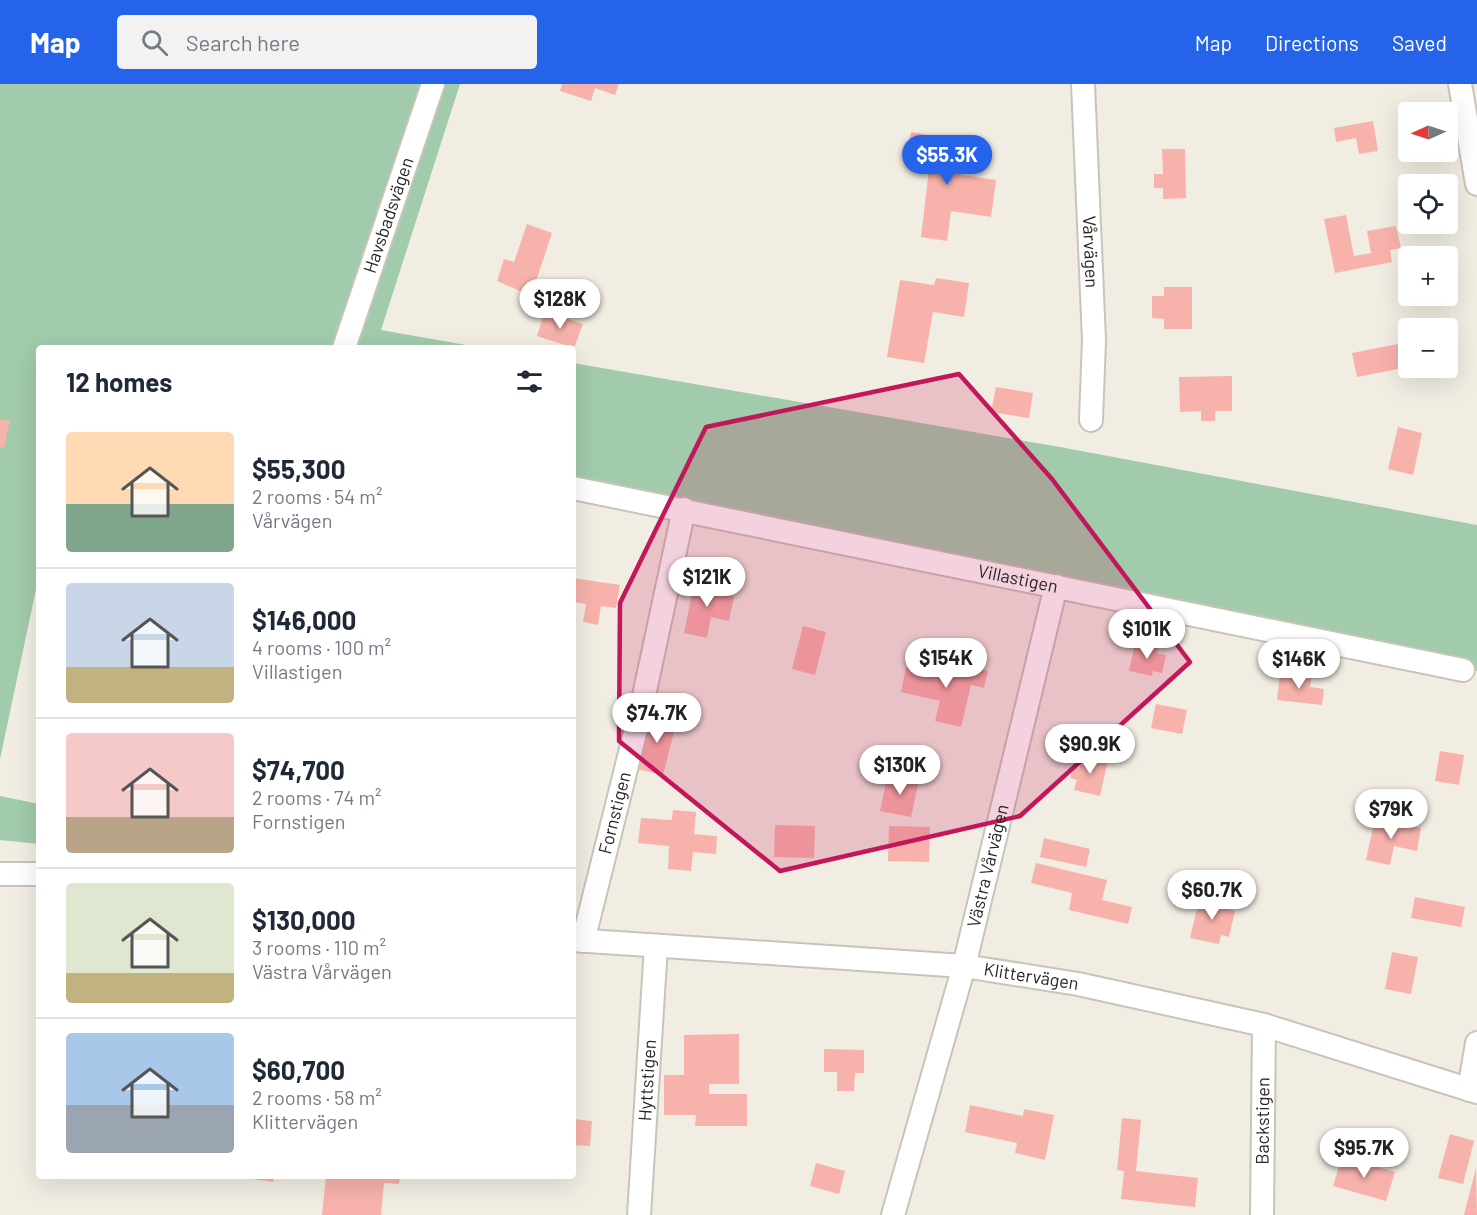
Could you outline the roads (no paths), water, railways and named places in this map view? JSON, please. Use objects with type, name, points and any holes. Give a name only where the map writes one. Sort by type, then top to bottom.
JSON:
[{"type":"street","name":"Havsbadsvägen","points":[[345,345],[433,84]]},
{"type":"street","name":"Vårvägen","points":[[1083,84],[1094,340],[1091,420]]},
{"type":"street","points":[[1460,84],[1477,184]]},
{"type":"street","name":"Villastigen","points":[[576,489],[1463,670]]},
{"type":"street","name":"Fornstigen","points":[[578,941],[642,705],[684,509]]},
{"type":"street","name":"Västra Vårvägen","points":[[893,1215],[964,966],[1056,586]]},
{"type":"street","points":[[0,874],[36,874]]},
{"type":"street","name":"Klittervägen","points":[[578,941],[964,966],[1078,984],[1264,1025],[1473,1091]]},
{"type":"street","name":"Hyttstigen","points":[[639,1215],[656,946]]},
{"type":"street","name":"Backstigen","points":[[1262,1215],[1264,1025]]},
{"type":"street","points":[[1473,1091],[1477,1043]]}]
